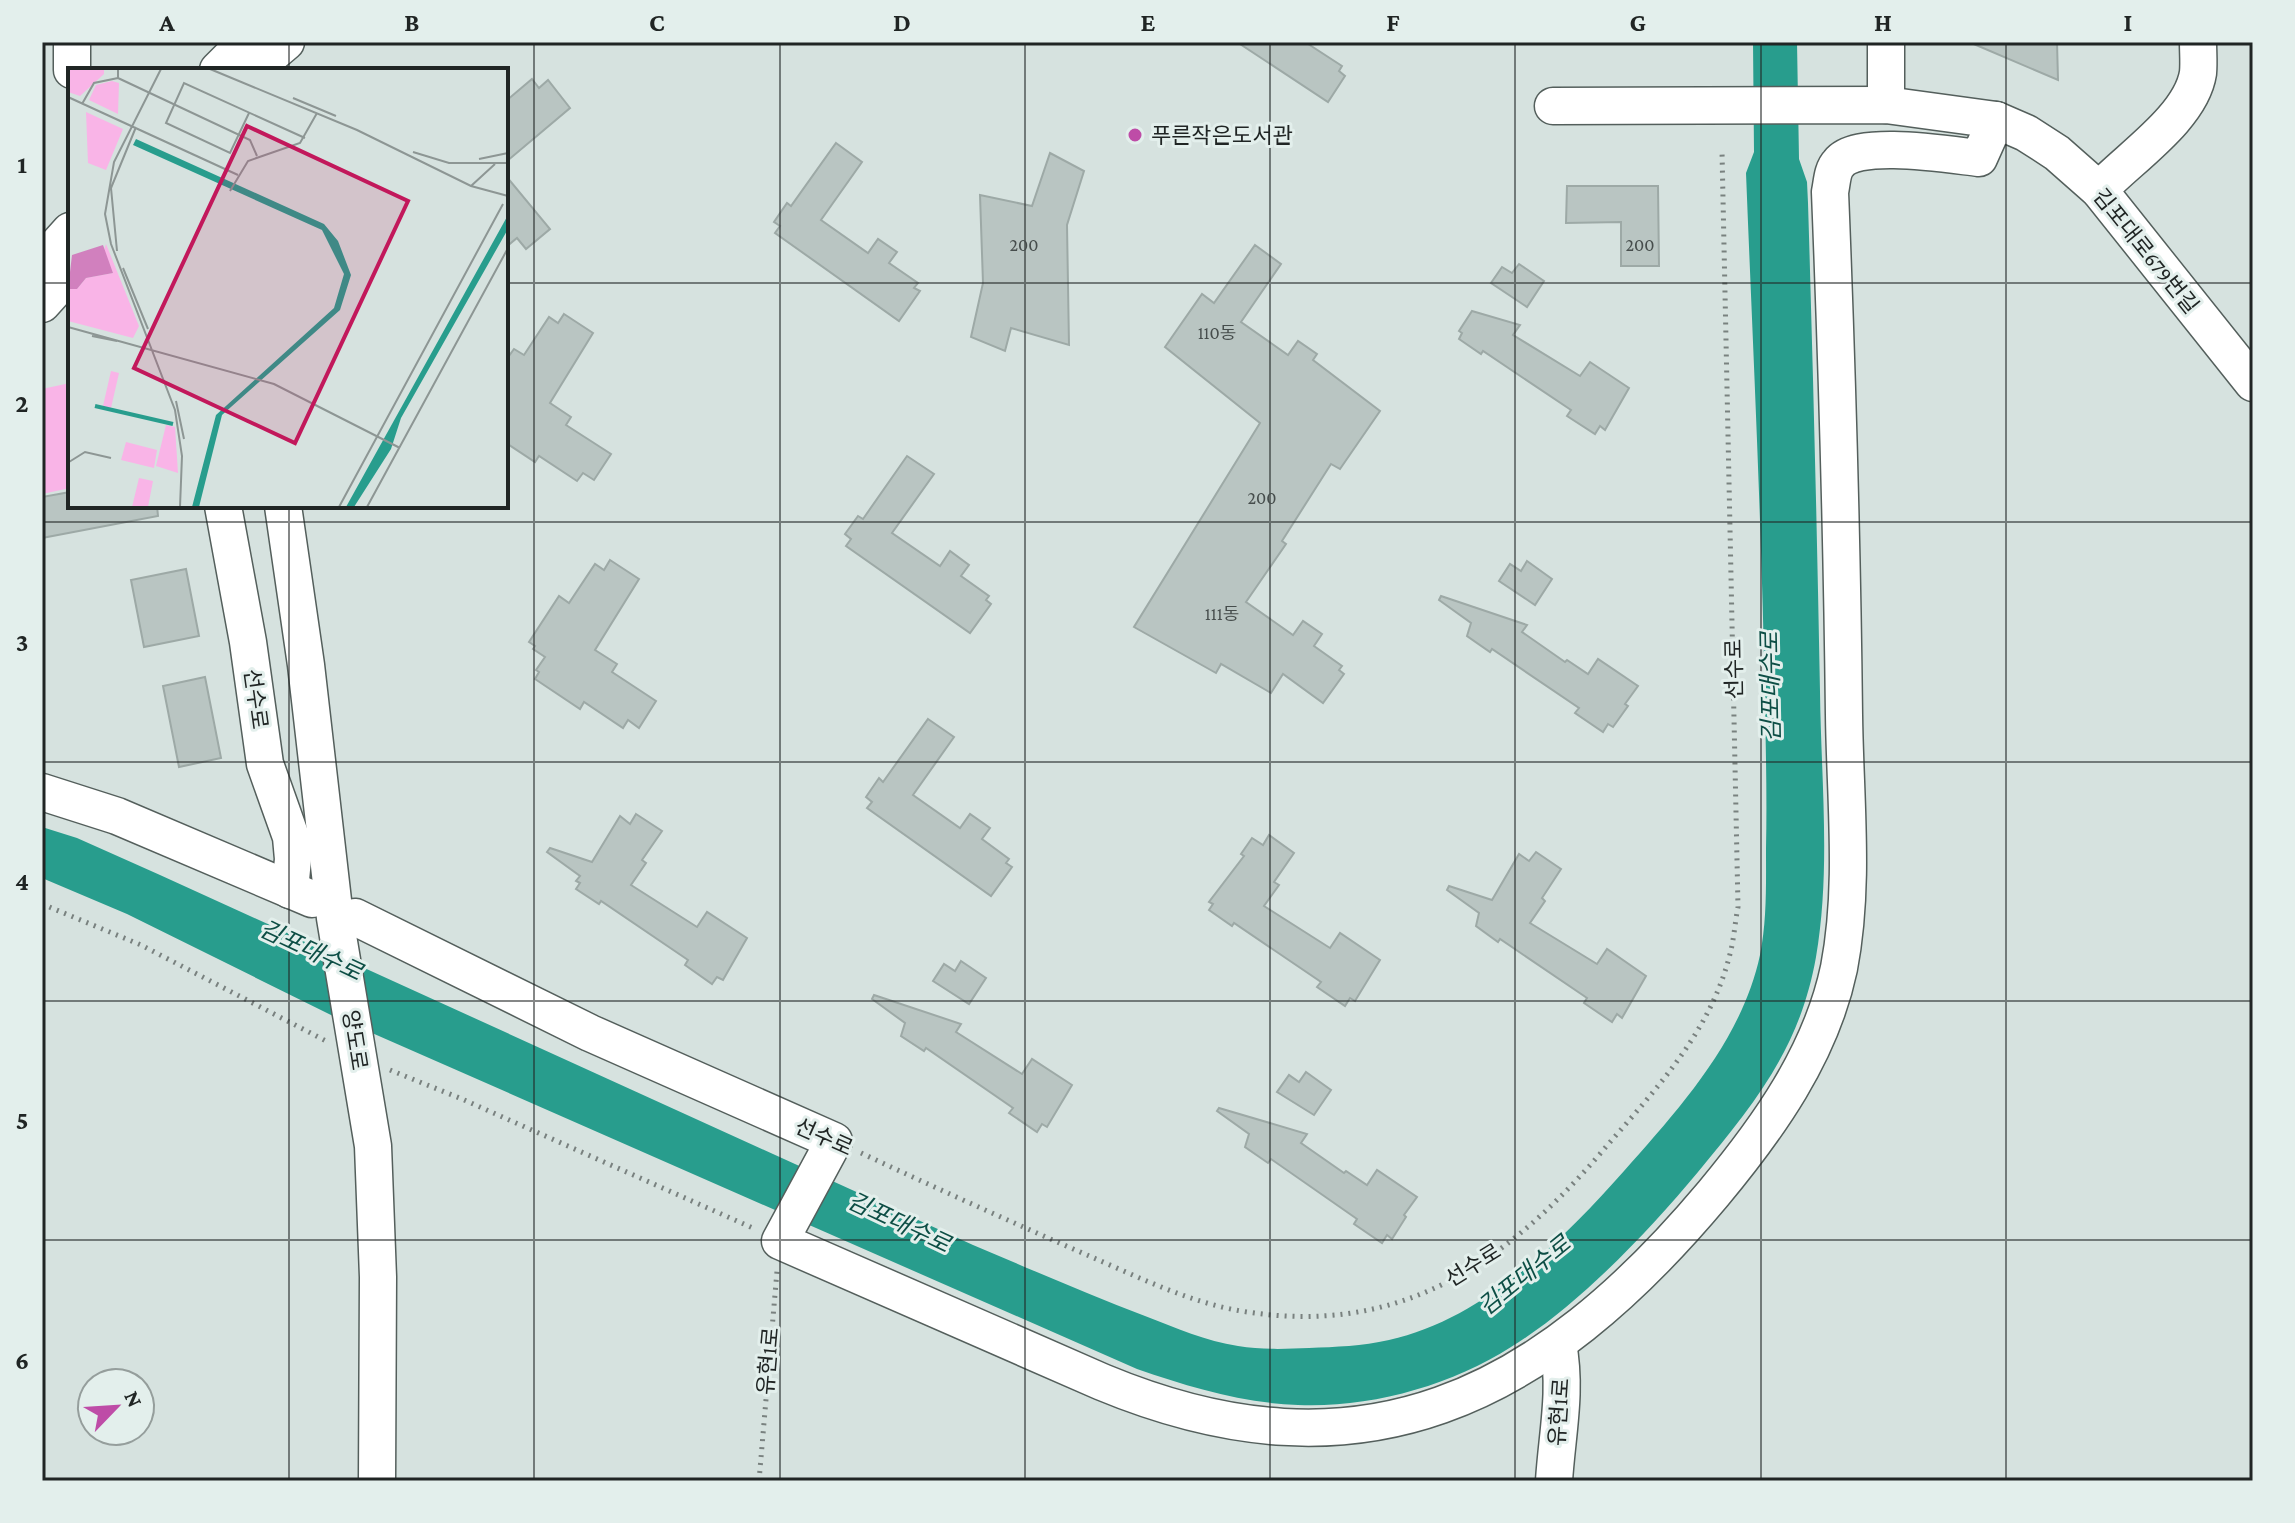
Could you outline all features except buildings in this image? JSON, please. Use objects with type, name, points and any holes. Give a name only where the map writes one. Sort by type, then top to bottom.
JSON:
[{"type":"street","points":[[72,42],[72,68]]},
{"type":"street","points":[[229,58],[286,42]]},
{"type":"street","points":[[1886,42],[1886,100]]},
{"type":"street","points":[[1886,100],[1895,42]]},
{"type":"street","points":[[2104,186],[2163,129],[2191,95],[2198,73],[2198,42]]},
{"type":"street","points":[[1553,106],[1840,104],[1886,100]]},
{"type":"street","name":"김포대로679번길","points":[[1886,100],[1996,120],[2026,133],[2104,186],[2253,383]]},
{"type":"street","name":"김포대로679번길","points":[[1886,100],[1950,100],[2000,108],[2033,122],[2053,135],[2104,186],[2253,365]]},
{"type":"street","points":[[834,1141],[780,1241],[1137,1396],[1223,1421],[1299,1429],[1336,1428],[1405,1417],[1441,1406],[1558,1344],[1613,1301],[1654,1261],[1746,1153],[1783,1099],[1808,1055],[1838,970],[1844,932],[1848,860],[1843,573],[1830,192],[1837,164],[1846,156],[1861,152],[1923,152],[1979,158],[1996,120]]},
{"type":"street","points":[[42,262],[68,233]]},
{"type":"street","points":[[42,304],[68,275]]},
{"type":"street","name":"선수로","points":[[223,508],[248,642],[265,764],[291,837],[293,859],[290,890]]},
{"type":"street","name":"양도로","points":[[283,508],[367,1055],[387,1147],[391,1241],[390,1481]]},
{"type":"street","name":"양도로","points":[[298,508],[345,918]]},
{"type":"street","name":"선수로","points":[[42,792],[117,816],[290,890],[590,1033],[834,1141]]},
{"type":"street","name":"양도로","points":[[367,1055],[377,1213],[377,1481]]},
{"type":"street","name":"유현1로","points":[[1554,1481],[1563,1396],[1563,1369],[1558,1344]]},
{"type":"path","name":"선수로","points":[[834,1141],[1039,1234],[1172,1290],[1238,1311],[1286,1316],[1342,1315],[1409,1300],[1445,1284],[1480,1263],[1563,1194],[1669,1073],[1697,1034],[1730,955],[1738,907],[1722,151]]},
{"type":"path","points":[[42,904],[141,945],[367,1055],[780,1241]]},
{"type":"path","name":"유현1로","points":[[759,1481],[780,1241]]},
{"type":"shaded area","points":[[68,383],[68,488],[42,494],[42,389]]},
{"type":"water","name":"김포대수로","points":[[1753,42],[1797,42],[1799,159],[1807,182],[1824,824],[1823,891],[1816,957],[1809,990],[1787,1047],[1756,1098],[1719,1147],[1611,1267],[1536,1330],[1487,1361],[1409,1392],[1325,1405],[1256,1401],[1157,1376],[331,1015],[127,914],[42,878],[42,827],[77,838],[160,875],[973,1245],[1203,1337],[1256,1348],[1349,1346],[1389,1340],[1424,1330],[1457,1315],[1488,1296],[1547,1250],[1600,1197],[1666,1123],[1724,1044],[1739,1016],[1760,955],[1766,902],[1766,742],[1746,173],[1754,152]]},
{"type":"place","name":"푸른작은도서관","points":[[1135,135]]}]
